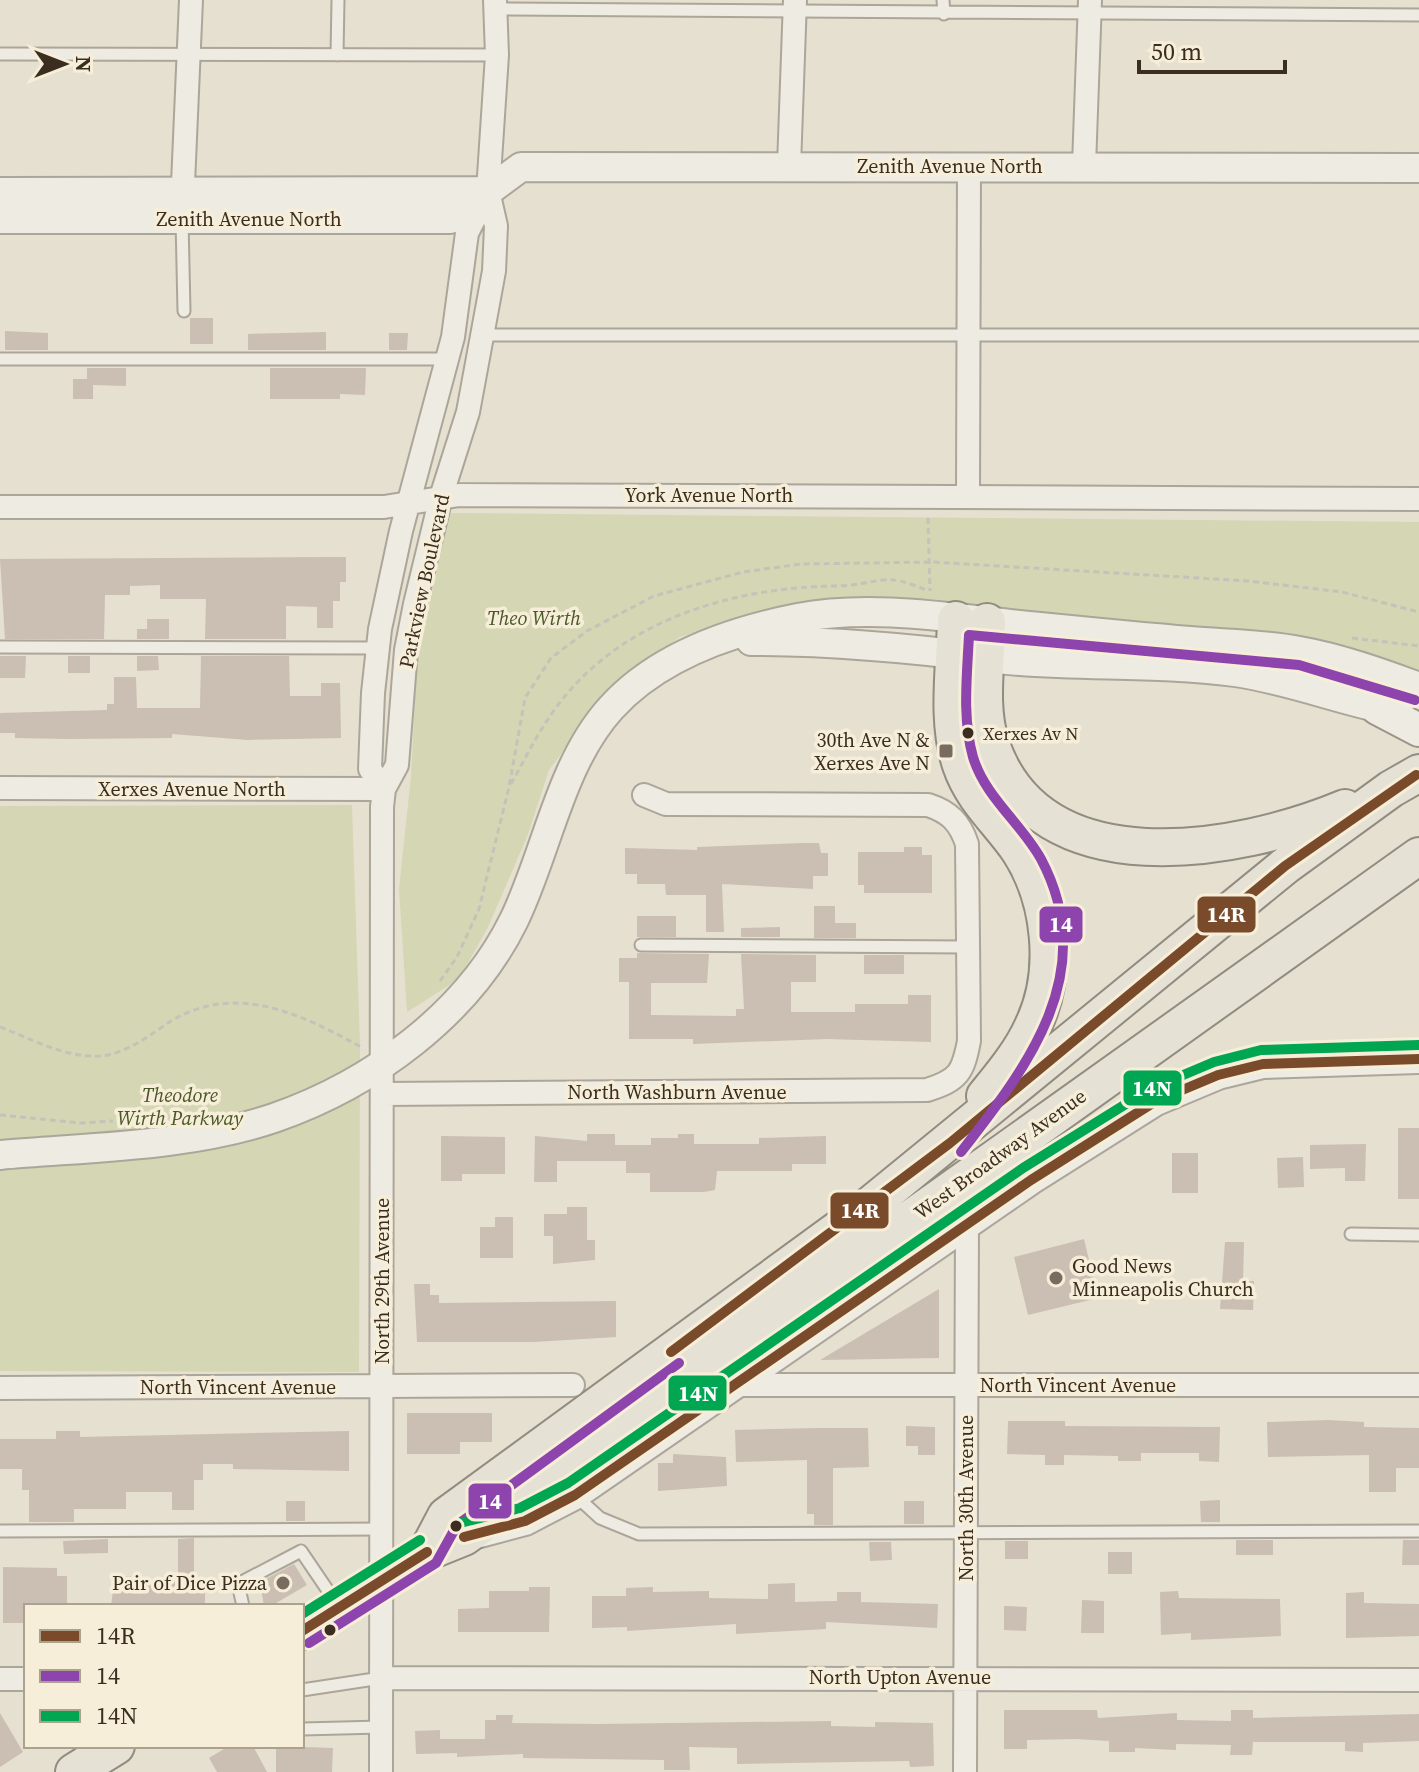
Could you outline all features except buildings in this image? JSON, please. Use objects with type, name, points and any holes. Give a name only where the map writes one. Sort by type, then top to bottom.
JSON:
[{"type":"main road","points":[[971,638],[990,742],[1008,781],[1043,815],[1092,841],[1158,846],[1235,839],[1309,823],[1408,779]]},
{"type":"main road","points":[[950,1143],[1033,1027],[1047,976],[1045,913],[1035,880],[1017,848],[984,809],[960,764],[954,728],[971,638]]},
{"type":"main road","points":[[1377,708],[1419,730]]},
{"type":"main road","name":"West Broadway Avenue","points":[[427,1552],[446,1516],[858,1215],[950,1143],[1285,866],[1408,779]]},
{"type":"main road","name":"West Broadway Avenue","points":[[304,1630],[427,1552],[464,1537],[1419,856]]},
{"type":"main road","points":[[74,1772],[113,1748]]},
{"type":"street","points":[[182,206],[191,0]]},
{"type":"street","name":"Parkview Boulevard","points":[[488,191],[467,233],[448,359],[386,598],[378,648],[370,769],[384,789],[397,765],[406,650],[441,497],[468,412],[484,335],[496,226],[488,191],[497,55],[496,4]]},
{"type":"street","points":[[789,166],[795,6]]},
{"type":"street","points":[[1084,166],[1090,6]]},
{"type":"street","points":[[968,494],[969,166]]},
{"type":"street","name":"Zenith Avenue North","points":[[0,219],[182,206],[488,191],[521,167],[1419,168]]},
{"type":"street","name":"Zenith Avenue North","points":[[0,192],[182,206]]},
{"type":"street","name":"York Avenue North","points":[[0,507],[384,507],[441,497],[928,494],[1419,499]]},
{"type":"street","points":[[0,1155],[147,1142],[273,1118],[329,1094],[374,1056],[422,1036],[456,1003],[487,964],[512,924],[532,880],[566,781],[588,739],[612,707],[675,660],[719,640],[797,618],[828,615],[971,638],[1237,673],[1419,717]]},
{"type":"street","points":[[971,638],[1302,651],[1419,687]]},
{"type":"street","name":"Xerxes Avenue North","points":[[0,788],[384,789]]},
{"type":"street","name":"North 29th Avenue","points":[[381,1772],[383,1094],[374,1056],[384,789]]},
{"type":"street","points":[[644,795],[666,804],[928,805],[946,811],[962,829],[967,844],[968,947]]},
{"type":"street","name":"North Washburn Avenue","points":[[383,1094],[927,1090],[947,1084],[964,1068],[969,1041],[968,947]]},
{"type":"street","name":"West Broadway Avenue","points":[[464,1537],[525,1521],[575,1495],[1031,1180],[1185,1086],[1263,1064],[1419,1059]]},
{"type":"street","name":"North 30th Avenue","points":[[965,1772],[967,1225]]},
{"type":"street","name":"North Vincent Avenue","points":[[0,1388],[573,1385]]},
{"type":"street","name":"North Vincent Avenue","points":[[737,1385],[1419,1385]]},
{"type":"street","name":"North Upton Avenue","points":[[381,1678],[1419,1680]]},
{"type":"street","points":[[0,1679],[24,1679]]},
{"type":"lane","points":[[337,55],[338,0]]},
{"type":"lane","points":[[943,0],[944,14]]},
{"type":"lane","points":[[496,4],[795,6],[944,14],[1090,6],[1419,15]]},
{"type":"lane","points":[[0,54],[497,55]]},
{"type":"lane","points":[[182,206],[184,311]]},
{"type":"lane","points":[[484,335],[1419,335]]},
{"type":"lane","points":[[0,359],[448,359]]},
{"type":"lane","points":[[0,647],[378,648]]},
{"type":"lane","points":[[641,945],[968,947]]},
{"type":"lane","points":[[1351,1234],[1419,1235]]},
{"type":"lane","points":[[575,1495],[600,1518],[639,1534],[1419,1531]]},
{"type":"lane","points":[[0,1531],[381,1529]]},
{"type":"lane","points":[[243,1604],[238,1584],[301,1551],[340,1608]]},
{"type":"lane","points":[[304,1690],[381,1678]]},
{"type":"lane","points":[[304,1729],[381,1727]]},
{"type":"path","points":[[928,494],[930,592]]},
{"type":"path","points":[[431,991],[457,957],[476,918],[509,787]]},
{"type":"path","points":[[0,1027],[67,1053],[100,1056],[120,1051],[199,1006],[258,1003],[298,1015],[374,1056]]},
{"type":"path","points":[[355,1054],[374,1056]]},
{"type":"path","points":[[0,1115],[80,1123],[118,1121]]},
{"type":"green space","name":"Theo Wirth","points":[[449,513],[1419,522],[1419,678],[939,605],[855,614],[764,611],[680,637],[615,683],[549,770],[527,837],[488,927],[459,979],[407,1012],[399,889],[411,776],[417,661]]},
{"type":"green space","name":"Theodore Wirth Parkway","points":[[352,805],[360,1045],[359,1372],[0,1371],[0,806]]},
{"type":"transit line","name":"14","points":[[961,1152],[1010,1086],[1049,1016],[1060,979],[1063,940],[1058,901],[1041,859],[986,785],[973,757],[966,712],[969,635],[1299,665],[1415,700]]},
{"type":"transit line","name":"14R","points":[[671,1352],[950,1143],[1285,866],[1416,775]]},
{"type":"transit line","name":"14N","points":[[460,1523],[520,1508],[568,1483],[1023,1168],[1150,1089],[1214,1062],[1261,1050],[1419,1045]]},
{"type":"transit line","name":"14R","points":[[464,1537],[525,1521],[575,1495],[1031,1180],[1156,1101],[1218,1075],[1263,1064],[1419,1059]]},
{"type":"transit line","name":"14","points":[[309,1643],[436,1563],[457,1525],[679,1363]]},
{"type":"transit line","name":"14N","points":[[304,1613],[420,1540]]},
{"type":"transit line","name":"14R","points":[[304,1630],[427,1552]]},
{"type":"place","name":"Xerxes Av N","points":[[968,733]]},
{"type":"place","name":"30th Ave N & Xerxes Ave N","points":[[946,751]]},
{"type":"place","name":"Good News Minneapolis Church","points":[[1056,1278]]},
{"type":"place","name":"Pair of Dice Pizza","points":[[283,1583]]}]
